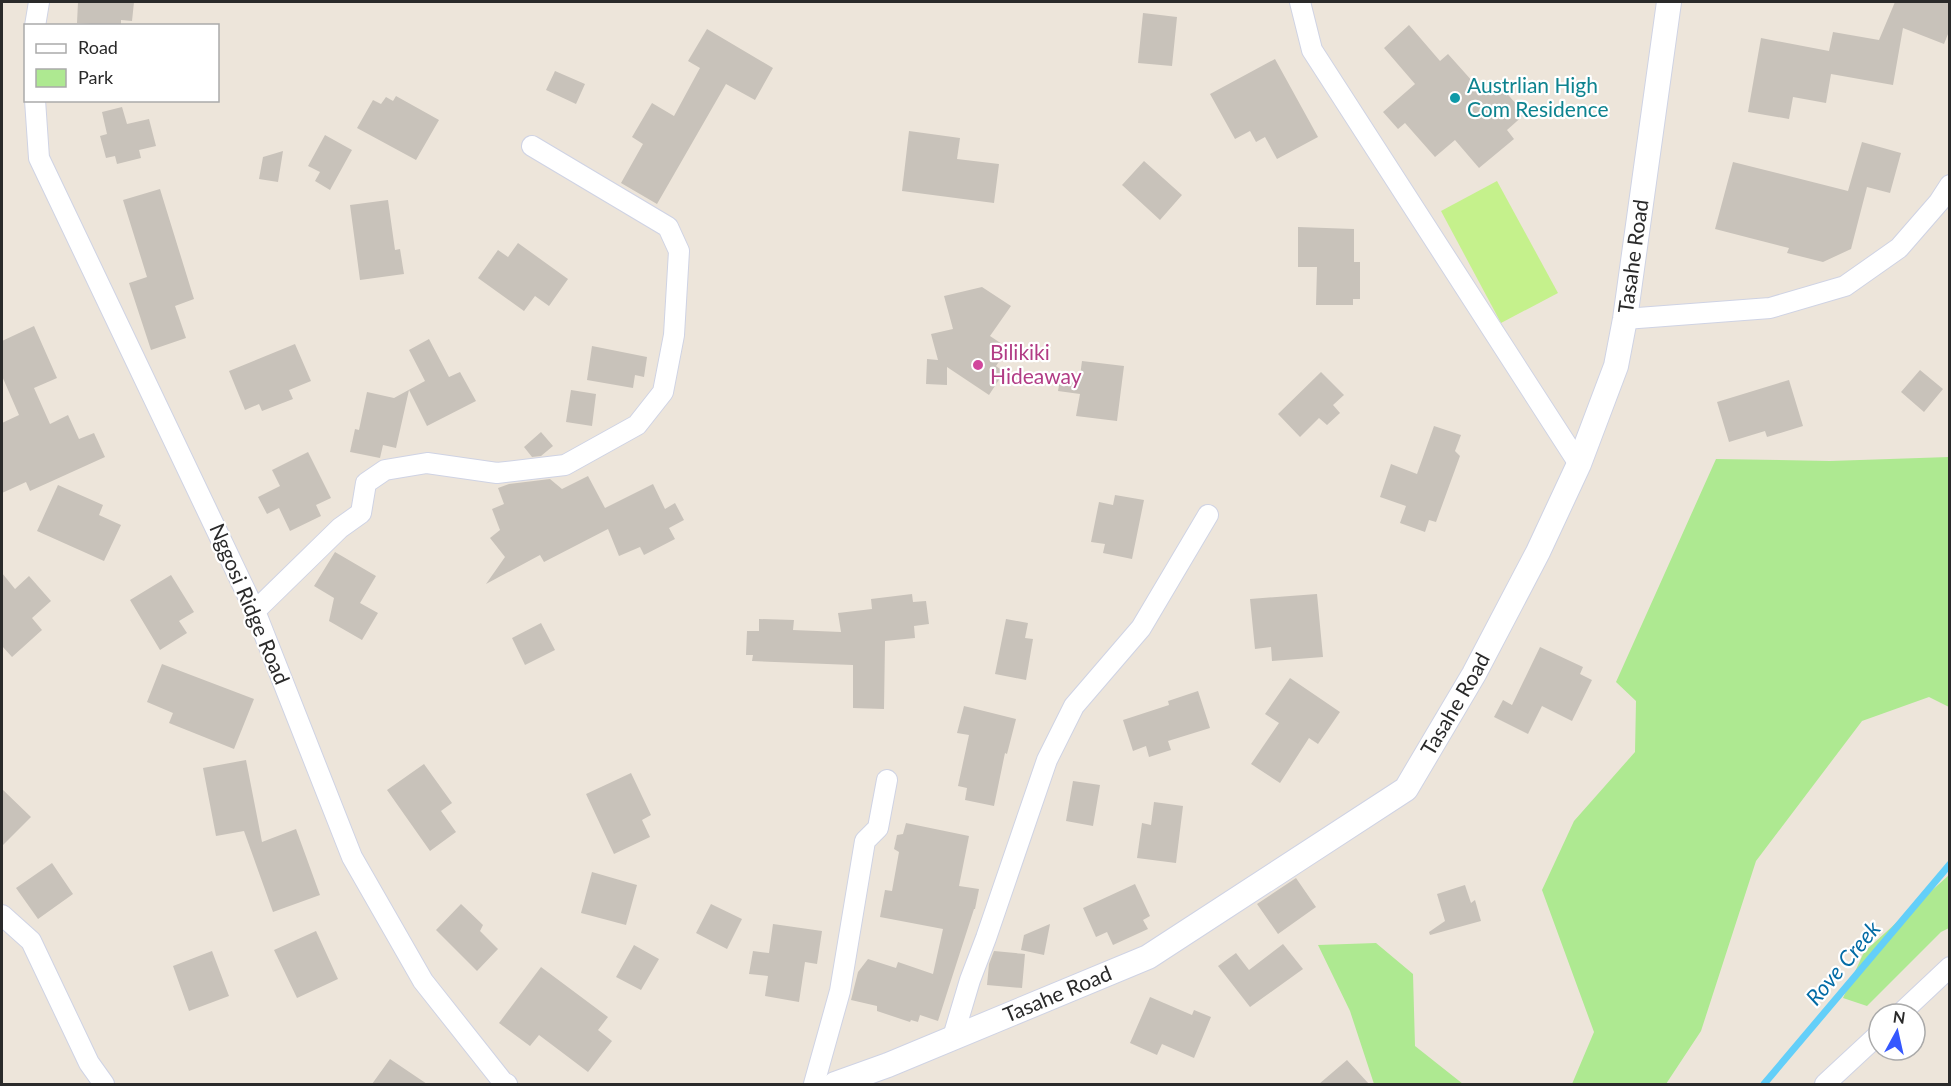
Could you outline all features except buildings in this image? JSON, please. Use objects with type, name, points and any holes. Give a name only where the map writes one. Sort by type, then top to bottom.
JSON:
[{"type":"street","points":[[34,24],[39,2]]},
{"type":"street","points":[[1300,2],[1312,50],[1579,464]]},
{"type":"street","name":"Tasahe Road","points":[[835,1084],[888,1065],[1148,957],[1406,789],[1474,674],[1538,552],[1579,464],[1616,366],[1625,319],[1669,2]]},
{"type":"street","name":"Nggosi Ridge Road","points":[[35,102],[39,158],[255,611],[352,857],[423,981],[503,1082],[507,1084]]},
{"type":"street","points":[[255,611],[340,528],[361,513],[366,483],[385,470],[427,463],[497,473],[565,465],[637,425],[663,392],[674,335],[680,251],[668,227],[532,146]]},
{"type":"street","points":[[1625,319],[1770,308],[1845,286],[1899,248],[1939,202],[1950,185]]},
{"type":"street","points":[[953,1037],[970,980],[1047,760],[1074,706],[1141,628],[1208,514]]},
{"type":"street","points":[[814,1084],[840,991],[865,841],[878,828],[887,780]]},
{"type":"street","points":[[2,915],[31,941],[89,1063],[104,1084]]},
{"type":"street","points":[[1913,1002],[1950,967]]},
{"type":"street","points":[[1825,1084],[1867,1045]]},
{"type":"green space","points":[[1497,181],[1558,293],[1501,323],[1441,211]]},
{"type":"green space","points":[[1949,457],[1949,707],[1929,697],[1862,721],[1756,861],[1701,1031],[1666,1084],[1572,1084],[1594,1032],[1542,890],[1574,821],[1635,752],[1636,701],[1616,682],[1716,459],[1830,461]]},
{"type":"green space","points":[[1949,875],[1949,928],[1941,932],[1871,1002],[1867,1002],[1867,1006],[1843,998],[1864,952]]},
{"type":"green space","points":[[1376,943],[1413,974],[1415,1046],[1463,1084],[1374,1084],[1350,1011],[1318,945]]},
{"type":"waterway","name":"Rove Creek","points":[[1764,1084],[1950,864]]},
{"type":"place","name":"Austrlian High Com Residence","points":[[1455,98]]},
{"type":"place","name":"Bilikiki Hideaway","points":[[978,365]]}]
